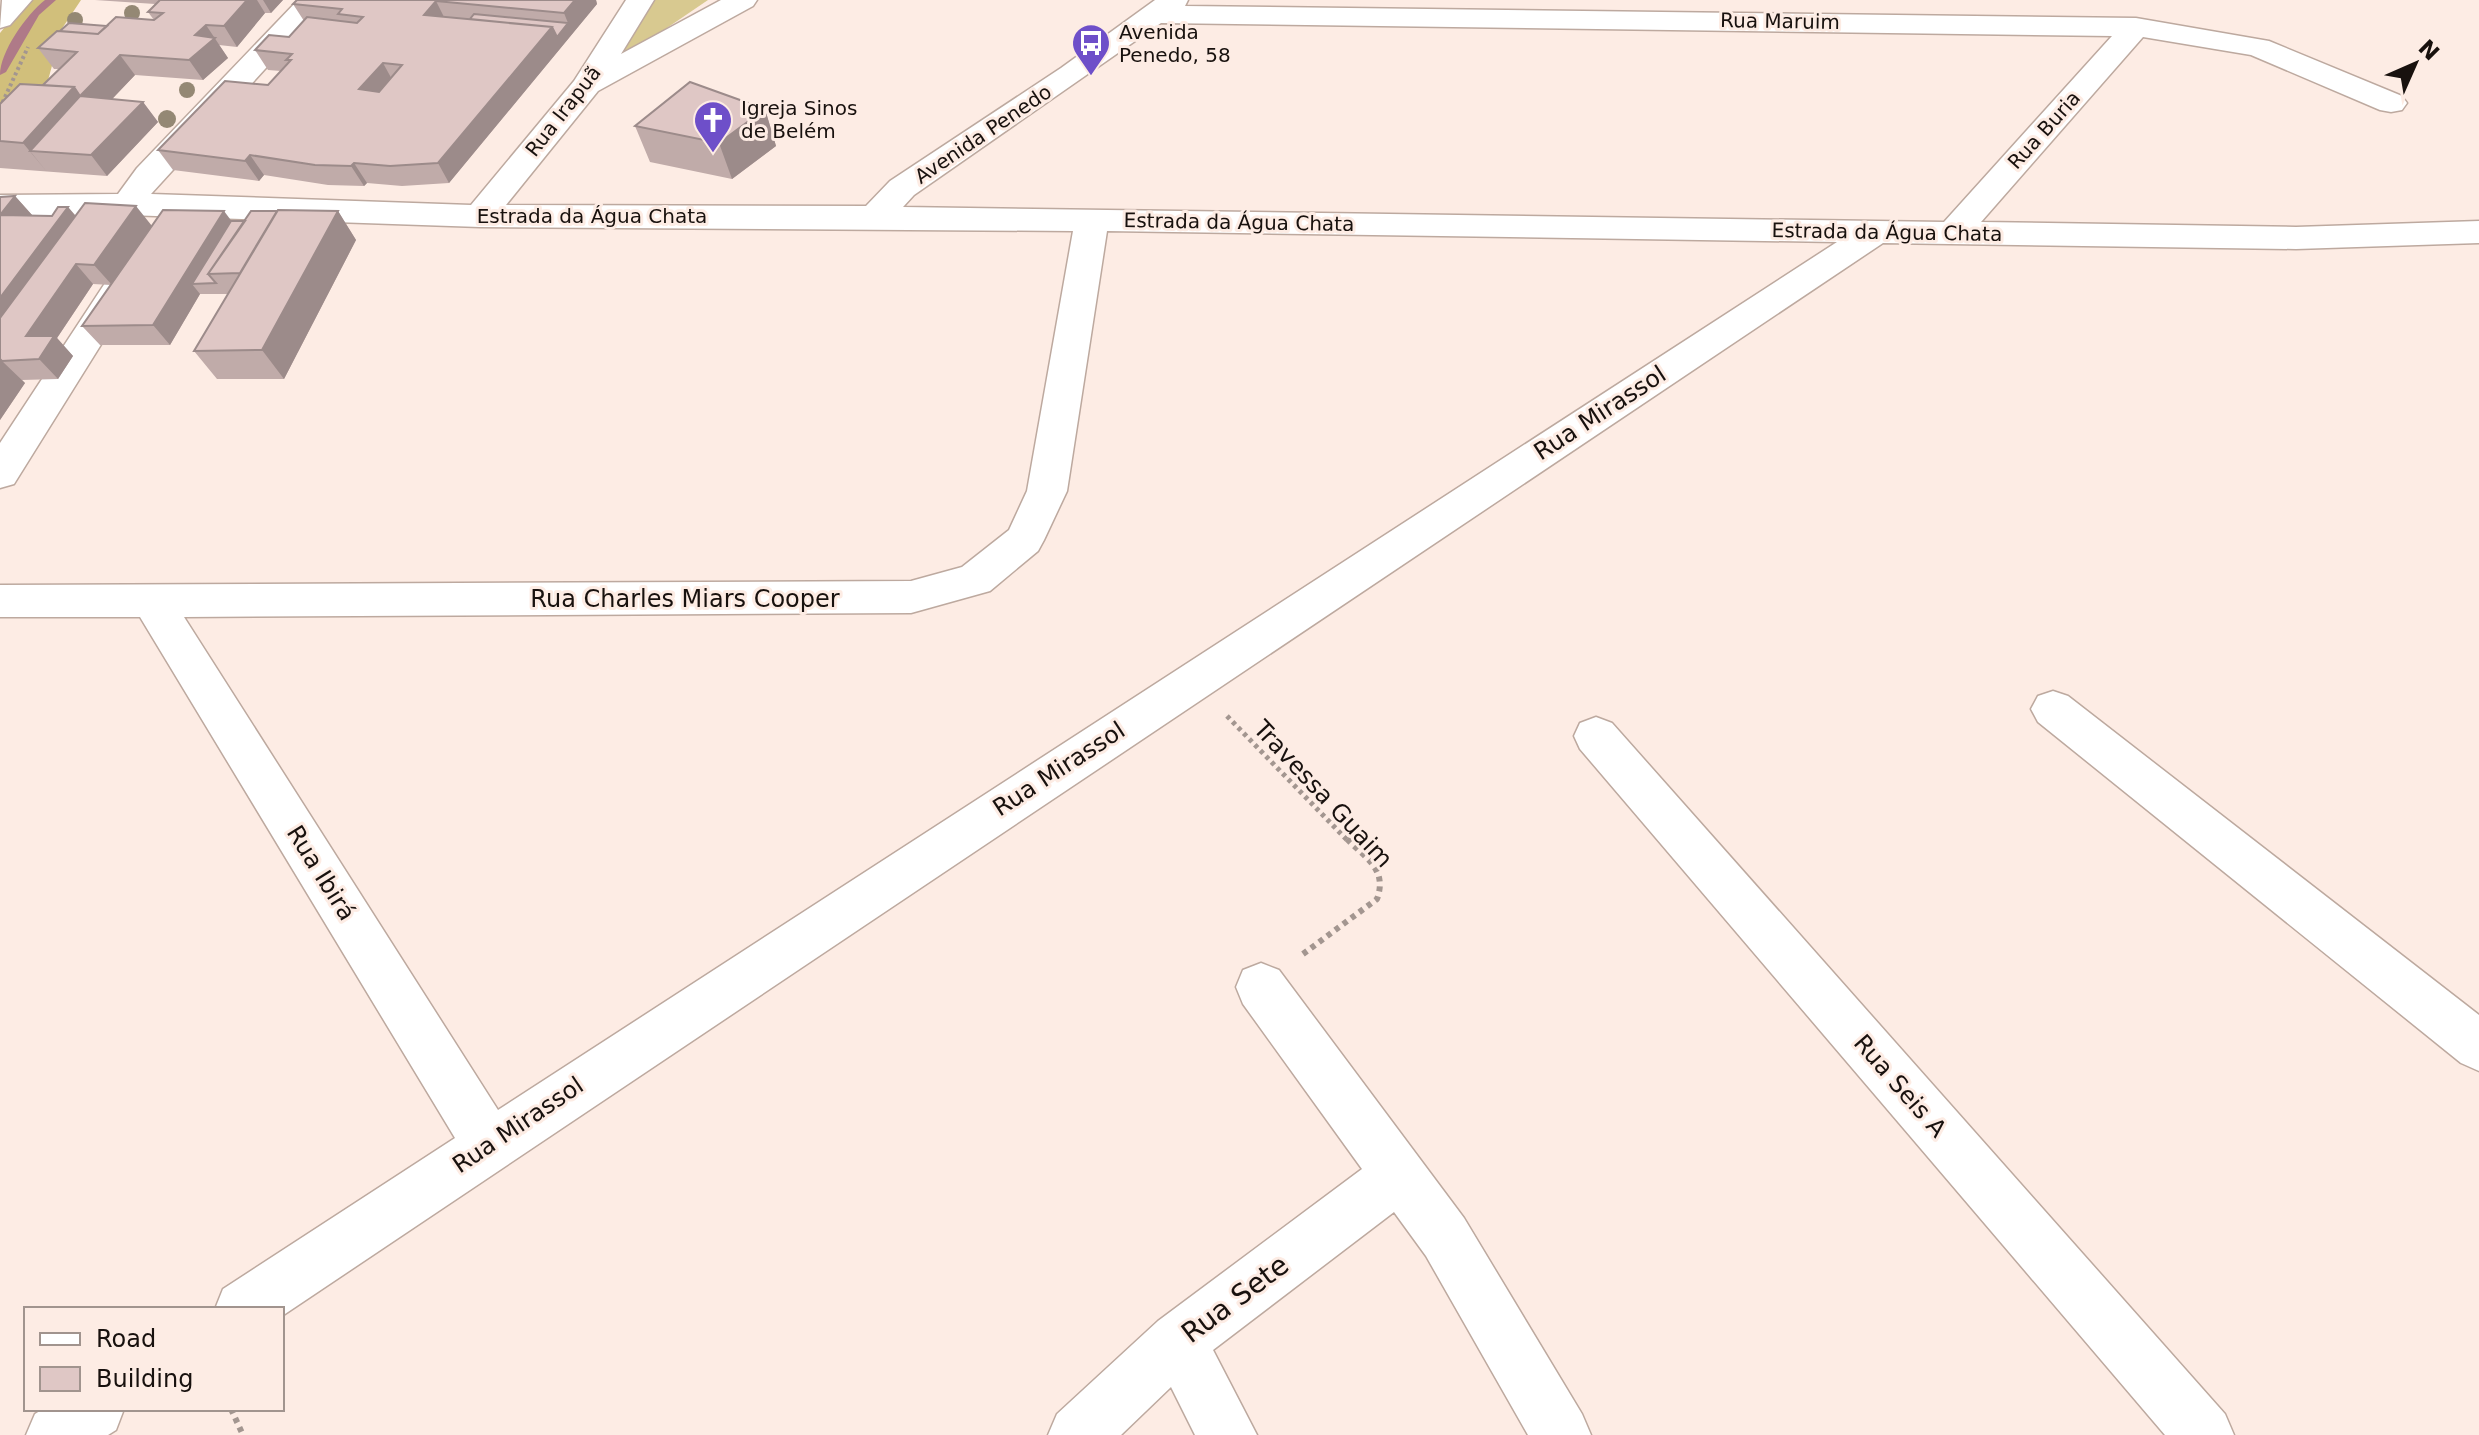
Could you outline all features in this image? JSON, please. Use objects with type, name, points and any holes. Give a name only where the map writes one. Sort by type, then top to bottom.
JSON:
[{"type":"street","points":[[0,19],[18,0]]},
{"type":"street","points":[[127,204],[149,175],[314,0]]},
{"type":"street","name":"Rua Irapuã","points":[[480,216],[586,86],[640,0]]},
{"type":"street","points":[[586,86],[743,0]]},
{"type":"street","points":[[2008,0],[2024,25]]},
{"type":"street","name":"Rua Maruim","points":[[1165,7],[2136,27],[2258,47],[2391,103]]},
{"type":"street","name":"Avenida Penedo","points":[[875,217],[902,188],[1165,7]]},
{"type":"street","name":"Rua Buria","points":[[1953,233],[2136,27]]},
{"type":"street","name":"Estrada da Água Chata","points":[[0,206],[127,204],[154,232],[480,216],[875,217],[2296,238],[2479,232]]},
{"type":"street","name":"Rua Charles Miars Cooper","points":[[0,601],[911,597],[975,580],[1024,540],[1047,491],[1092,220]]},
{"type":"street","points":[[0,474],[154,232]]},
{"type":"street","name":"Rua Mirassol","points":[[246,1307],[1876,232]]},
{"type":"street","name":"Rua Ibirá","points":[[153,602],[489,1144]]},
{"type":"street","points":[[2053,709],[2479,1046]]},
{"type":"street","name":"Rua Seis A","points":[[1596,736],[2204,1435]]},
{"type":"street","points":[[1261,987],[1445,1237],[1561,1435]]},
{"type":"street","name":"Rua Sete","points":[[1078,1435],[1178,1341],[1400,1174]]},
{"type":"street","points":[[1178,1341],[1227,1435]]},
{"type":"street","points":[[56,1435],[92,1411]]},
{"type":"path","points":[[0,108],[29,44]]},
{"type":"path","name":"Travessa Guaim","points":[[1193,681],[1380,874],[1382,885],[1377,899],[1261,987]]},
{"type":"path","points":[[232,1411],[243,1435]]},
{"type":"shaded area","points":[[27,0],[81,0],[57,36],[59,40],[47,84],[0,154],[0,33]]},
{"type":"shaded area","points":[[655,0],[708,0],[630,53],[610,56]]},
{"type":"building","points":[[160,0],[247,0],[224,26],[206,25],[195,35],[215,38],[189,60],[120,55],[80,96],[74,87],[43,85],[77,52],[38,48],[57,31],[98,34],[116,17],[154,20],[163,13],[148,12]]},
{"type":"building","points":[[297,0],[575,0],[564,13],[436,1],[424,15],[552,27],[438,163],[315,165],[250,155],[245,161],[158,150],[225,81],[268,85],[291,60],[286,60],[292,54],[255,50],[269,35],[289,37],[307,17],[357,23],[363,17],[338,14],[342,9],[293,4]],"holes":[[[383,63],[402,65],[379,92],[359,89]]]},
{"type":"building","points":[[474,14],[568,23],[557,37],[552,27],[470,19]]},
{"type":"building","points":[[69,23],[107,26],[98,34],[60,31]]},
{"type":"building","points":[[690,82],[765,109],[719,143],[635,126]]},
{"type":"building","points":[[20,84],[74,87],[23,143],[0,141],[0,104]]},
{"type":"building","points":[[80,96],[143,102],[91,155],[30,151]]},
{"type":"building","points":[[15,196],[0,215],[0,197]]},
{"type":"building","points":[[85,203],[136,206],[94,265],[76,264],[26,336],[54,336],[39,359],[2,361],[0,318]]},
{"type":"building","points":[[58,207],[68,207],[0,298],[0,215],[52,216]]},
{"type":"building","points":[[163,210],[224,211],[153,325],[82,326]]},
{"type":"building","points":[[278,210],[338,211],[262,350],[194,351]]},
{"type":"building","points":[[251,211],[277,211],[240,273],[208,274]]},
{"type":"building","points":[[231,221],[245,221],[208,274],[216,283],[192,284]]},
{"type":"waterway","points":[[0,72],[35,13],[51,0]]},
{"type":"place","name":"Avenida Penedo, 58","points":[[1091,77]]},
{"type":"place","name":"Igreja Sinos de Belém","points":[[713,154]]}]
